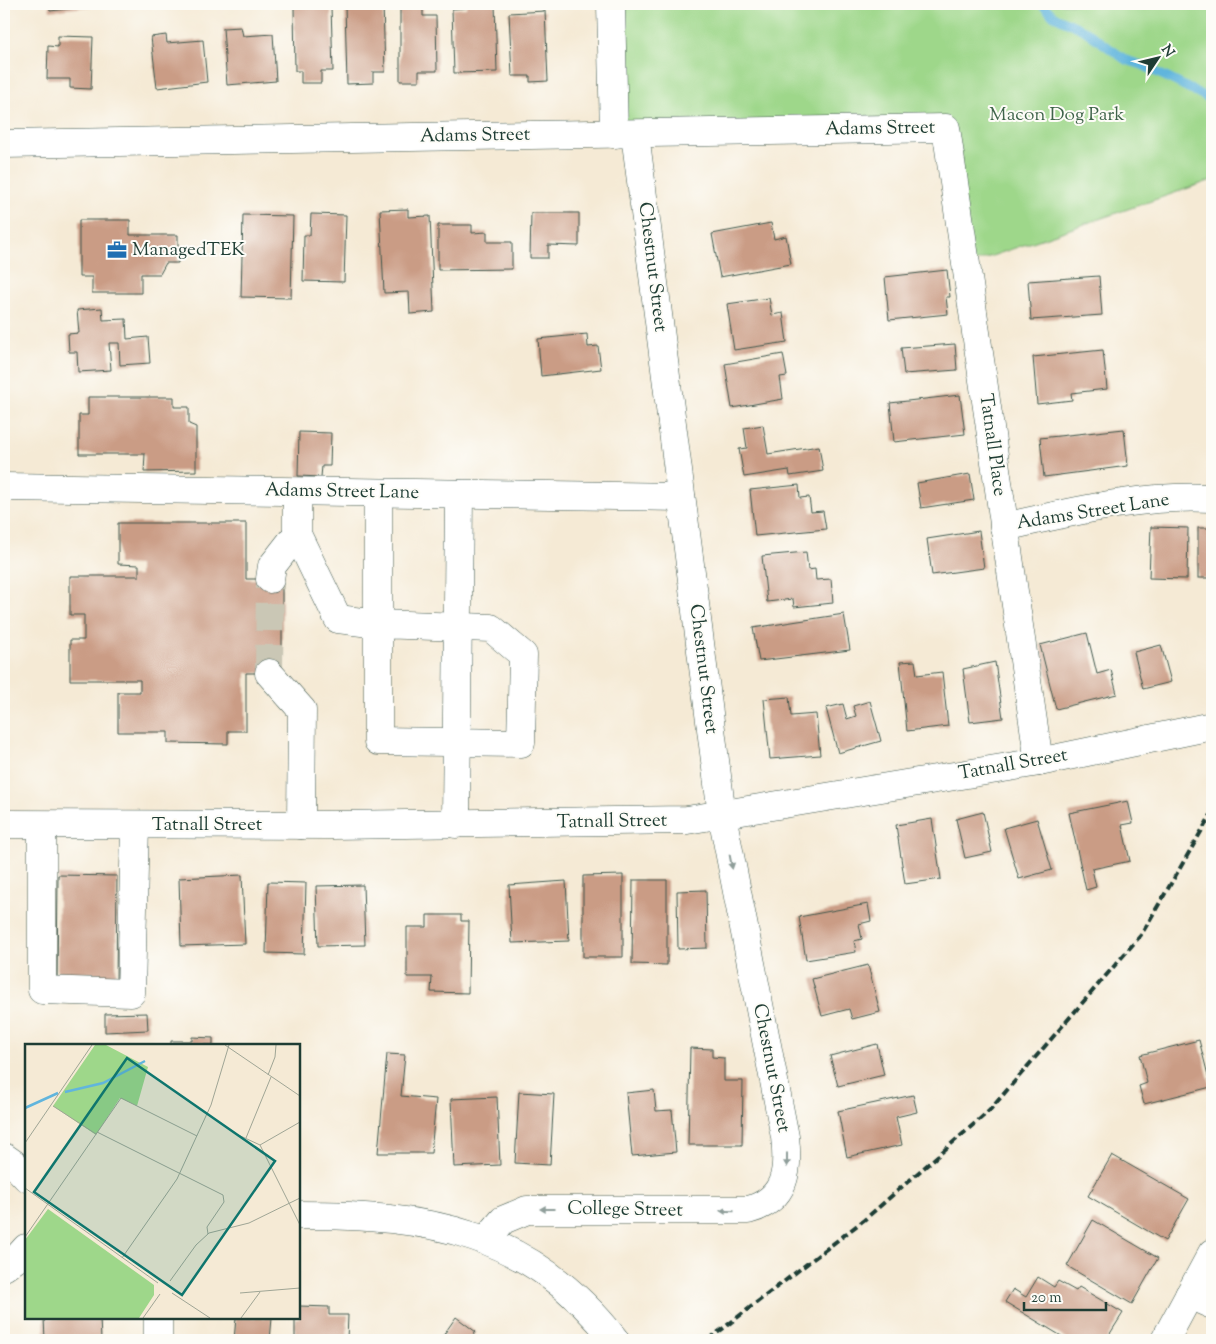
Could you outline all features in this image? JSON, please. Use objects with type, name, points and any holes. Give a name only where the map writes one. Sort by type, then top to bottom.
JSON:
[{"type":"street","name":"Chestnut Street","points":[[611,4],[624,134],[681,497],[722,815],[785,1137],[787,1168],[779,1189],[773,1198]]},
{"type":"street","name":"Adams Street","points":[[4,144],[946,128]]},
{"type":"street","name":"Tatnall Place","points":[[946,128],[1039,762]]},
{"type":"street","name":"Adams Street Lane","points":[[4,488],[681,497]]},
{"type":"street","points":[[297,492],[297,534],[338,619],[378,624],[491,628],[523,655],[521,743],[378,741],[378,624],[378,493]]},
{"type":"street","points":[[456,824],[459,494]]},
{"type":"street","name":"Adams Street Lane","points":[[1004,527],[1078,510],[1161,498],[1212,498]]},
{"type":"street","points":[[270,579],[272,566],[297,534]]},
{"type":"street","points":[[269,673],[302,710],[301,825]]},
{"type":"street","name":"Tatnall Street","points":[[4,824],[301,825],[687,820],[1039,762],[1212,726]]},
{"type":"street","points":[[42,825],[42,990],[131,993],[135,825]]},
{"type":"street","points":[[4,1157],[25,1176]]},
{"type":"street","name":"College Street","points":[[486,1240],[503,1220],[527,1210],[748,1210],[764,1205],[773,1198]]},
{"type":"street","points":[[300,1215],[398,1220],[486,1240],[524,1258],[553,1277],[580,1300],[613,1338]]},
{"type":"street","points":[[4,1267],[17,1258],[25,1249]]},
{"type":"street","points":[[1165,1340],[1201,1300],[1212,1252]]},
{"type":"street","points":[[158,1319],[158,1340]]},
{"type":"green space","name":"Macon Dog Park","points":[[612,4],[1212,4],[1212,180],[963,266],[945,125],[614,135]]},
{"type":"building","points":[[49,4],[103,4],[103,5],[50,11]]},
{"type":"building","points":[[345,4],[383,4],[385,72],[373,72],[373,83],[347,84]]},
{"type":"building","points":[[400,4],[423,4],[423,16],[436,16],[437,71],[419,71],[419,81],[400,81]]},
{"type":"building","points":[[466,4],[495,4],[497,72],[454,73],[452,9],[466,8]]},
{"type":"building","points":[[294,7],[331,7],[333,71],[321,71],[321,83],[301,83],[301,71],[295,71]]},
{"type":"building","points":[[545,11],[548,81],[530,82],[530,76],[512,76],[509,13]]},
{"type":"building","points":[[241,27],[243,36],[273,34],[276,81],[227,85],[223,28]]},
{"type":"building","points":[[166,35],[167,43],[203,40],[207,82],[157,88],[151,37]]},
{"type":"building","points":[[58,36],[93,37],[91,89],[70,88],[70,79],[47,79],[48,46],[58,47]]},
{"type":"building","points":[[408,209],[408,217],[430,216],[434,312],[410,314],[409,292],[384,293],[380,210]]},
{"type":"building","points":[[531,213],[579,213],[579,246],[548,245],[548,258],[530,258]]},
{"type":"building","points":[[311,214],[346,215],[344,282],[303,281],[304,235],[310,235]]},
{"type":"building","points":[[243,215],[293,216],[291,298],[241,297]]},
{"type":"building","points":[[79,220],[130,220],[130,235],[178,235],[178,263],[166,263],[160,274],[141,274],[141,293],[92,293],[92,277],[79,277]]},
{"type":"building","points":[[771,223],[774,239],[786,236],[791,264],[720,277],[712,234]]},
{"type":"building","points":[[438,225],[472,225],[472,233],[487,232],[487,242],[512,242],[512,269],[438,270]]},
{"type":"building","points":[[947,270],[950,297],[946,297],[948,314],[889,320],[885,277]]},
{"type":"building","points":[[1099,276],[1102,315],[1031,320],[1028,281]]},
{"type":"building","points":[[769,298],[772,315],[783,313],[787,342],[734,350],[727,304]]},
{"type":"building","points":[[102,308],[103,320],[126,319],[127,339],[148,337],[150,363],[120,365],[119,343],[109,343],[111,370],[78,372],[77,352],[69,352],[68,334],[79,333],[77,310]]},
{"type":"building","points":[[587,334],[588,347],[598,346],[601,369],[541,376],[538,339]]},
{"type":"building","points":[[955,344],[957,370],[904,374],[901,348]]},
{"type":"building","points":[[1103,350],[1107,389],[1071,393],[1072,400],[1037,404],[1033,357]]},
{"type":"building","points":[[783,354],[787,376],[780,377],[783,399],[732,408],[725,364]]},
{"type":"building","points":[[960,395],[965,434],[894,442],[890,403]]},
{"type":"building","points":[[88,397],[174,397],[174,407],[189,407],[189,424],[196,427],[196,471],[144,472],[145,454],[79,454],[79,415],[88,415]]},
{"type":"building","points":[[763,425],[768,454],[819,446],[823,471],[790,476],[789,470],[744,477],[739,449],[747,448],[744,428]]},
{"type":"building","points":[[1124,429],[1128,466],[1044,477],[1040,438]]},
{"type":"building","points":[[299,432],[331,433],[330,466],[322,466],[321,477],[298,476]]},
{"type":"building","points":[[970,474],[974,500],[921,508],[917,483]]},
{"type":"building","points":[[799,485],[800,498],[809,497],[811,512],[823,511],[826,529],[755,536],[750,490]]},
{"type":"building","points":[[118,523],[246,523],[246,579],[282,579],[282,673],[246,673],[246,731],[228,731],[228,744],[168,743],[168,732],[118,732],[118,692],[140,692],[140,680],[70,680],[70,640],[84,640],[84,615],[70,615],[70,576],[139,576],[139,565],[118,564]]},
{"type":"building","points":[[1151,527],[1188,528],[1187,579],[1149,578]]},
{"type":"building","points":[[1198,528],[1212,528],[1212,578],[1198,578]]},
{"type":"building","points":[[979,531],[984,568],[932,575],[927,539]]},
{"type":"building","points":[[806,552],[808,570],[815,569],[816,580],[831,579],[833,603],[794,607],[793,599],[767,602],[762,556]]},
{"type":"building","points":[[844,614],[850,650],[759,661],[753,628]]},
{"type":"building","points":[[1087,633],[1097,674],[1111,670],[1117,694],[1056,709],[1040,645]]},
{"type":"building","points":[[1161,645],[1171,682],[1143,689],[1134,652]]},
{"type":"building","points":[[915,661],[917,675],[942,672],[948,726],[907,731],[900,662]]},
{"type":"building","points":[[995,662],[1003,718],[970,722],[963,669]]},
{"type":"building","points":[[789,697],[791,716],[816,714],[820,755],[770,759],[764,699]]},
{"type":"building","points":[[870,701],[881,741],[838,753],[826,708],[843,704],[847,719],[856,716],[853,706]]},
{"type":"building","points":[[1128,801],[1133,823],[1122,825],[1130,861],[1092,869],[1096,887],[1086,890],[1069,813]]},
{"type":"building","points":[[983,812],[992,852],[965,858],[956,819]]},
{"type":"building","points":[[932,819],[941,879],[905,884],[896,825]]},
{"type":"building","points":[[1037,819],[1052,870],[1019,879],[1004,828]]},
{"type":"building","points":[[58,875],[117,876],[116,986],[57,985]]},
{"type":"building","points":[[242,875],[245,944],[181,946],[179,878]]},
{"type":"building","points":[[623,875],[623,957],[583,957],[583,876]]},
{"type":"building","points":[[633,880],[667,880],[667,965],[632,964]]},
{"type":"building","points":[[566,881],[569,941],[512,943],[509,885]]},
{"type":"building","points":[[268,882],[306,883],[304,954],[266,953]]},
{"type":"building","points":[[363,885],[365,945],[318,946],[316,886]]},
{"type":"building","points":[[706,890],[707,948],[678,949],[677,891]]},
{"type":"building","points":[[868,904],[871,921],[859,924],[862,939],[854,941],[856,952],[806,960],[799,917]]},
{"type":"building","points":[[427,915],[461,915],[461,921],[469,921],[468,993],[431,992],[432,977],[407,977],[407,927],[427,927]]},
{"type":"building","points":[[868,965],[880,1012],[852,1019],[849,1009],[822,1016],[812,979]]},
{"type":"building","points":[[147,1013],[148,1030],[105,1032],[105,1014]]},
{"type":"building","points":[[192,1037],[213,1038],[213,1044],[171,1044],[171,1041],[192,1041]]},
{"type":"building","points":[[1199,1040],[1211,1087],[1144,1104],[1139,1086],[1147,1083],[1140,1055]]},
{"type":"building","points":[[877,1044],[884,1075],[838,1086],[830,1056]]},
{"type":"building","points":[[690,1048],[712,1049],[712,1057],[724,1058],[724,1081],[743,1081],[742,1145],[688,1145]]},
{"type":"building","points":[[387,1054],[405,1055],[401,1096],[436,1099],[431,1153],[378,1153]]},
{"type":"building","points":[[654,1090],[656,1111],[672,1110],[676,1152],[632,1156],[626,1093]]},
{"type":"building","points":[[519,1092],[554,1094],[550,1165],[515,1163]]},
{"type":"building","points":[[913,1095],[917,1112],[896,1117],[902,1145],[847,1157],[838,1111]]},
{"type":"building","points":[[497,1097],[500,1165],[454,1167],[451,1099]]},
{"type":"building","points":[[1112,1155],[1189,1199],[1165,1241],[1088,1196]]},
{"type":"building","points":[[1093,1220],[1158,1258],[1132,1304],[1067,1266]]},
{"type":"building","points":[[1038,1277],[1054,1287],[1058,1281],[1076,1291],[1079,1287],[1123,1313],[1106,1340],[1068,1340],[1005,1302],[1013,1289],[1026,1297]]},
{"type":"building","points":[[300,1306],[329,1307],[329,1315],[348,1315],[347,1340],[295,1340],[295,1319],[300,1319]]},
{"type":"building","points":[[456,1317],[476,1332],[469,1340],[440,1340]]},
{"type":"building","points":[[44,1319],[100,1319],[101,1340],[45,1340]]},
{"type":"building","points":[[236,1319],[272,1319],[270,1340],[234,1340]]},
{"type":"waterway","points":[[1042,4],[1054,16],[1084,30],[1126,60],[1142,65],[1212,100]]},
{"type":"tunnel","points":[[269,673],[270,579]]},
{"type":"railway","points":[[708,1340],[864,1220],[989,1111],[1141,935],[1212,813]]},
{"type":"place","name":"ManagedTEK","points":[[117,250]]}]
